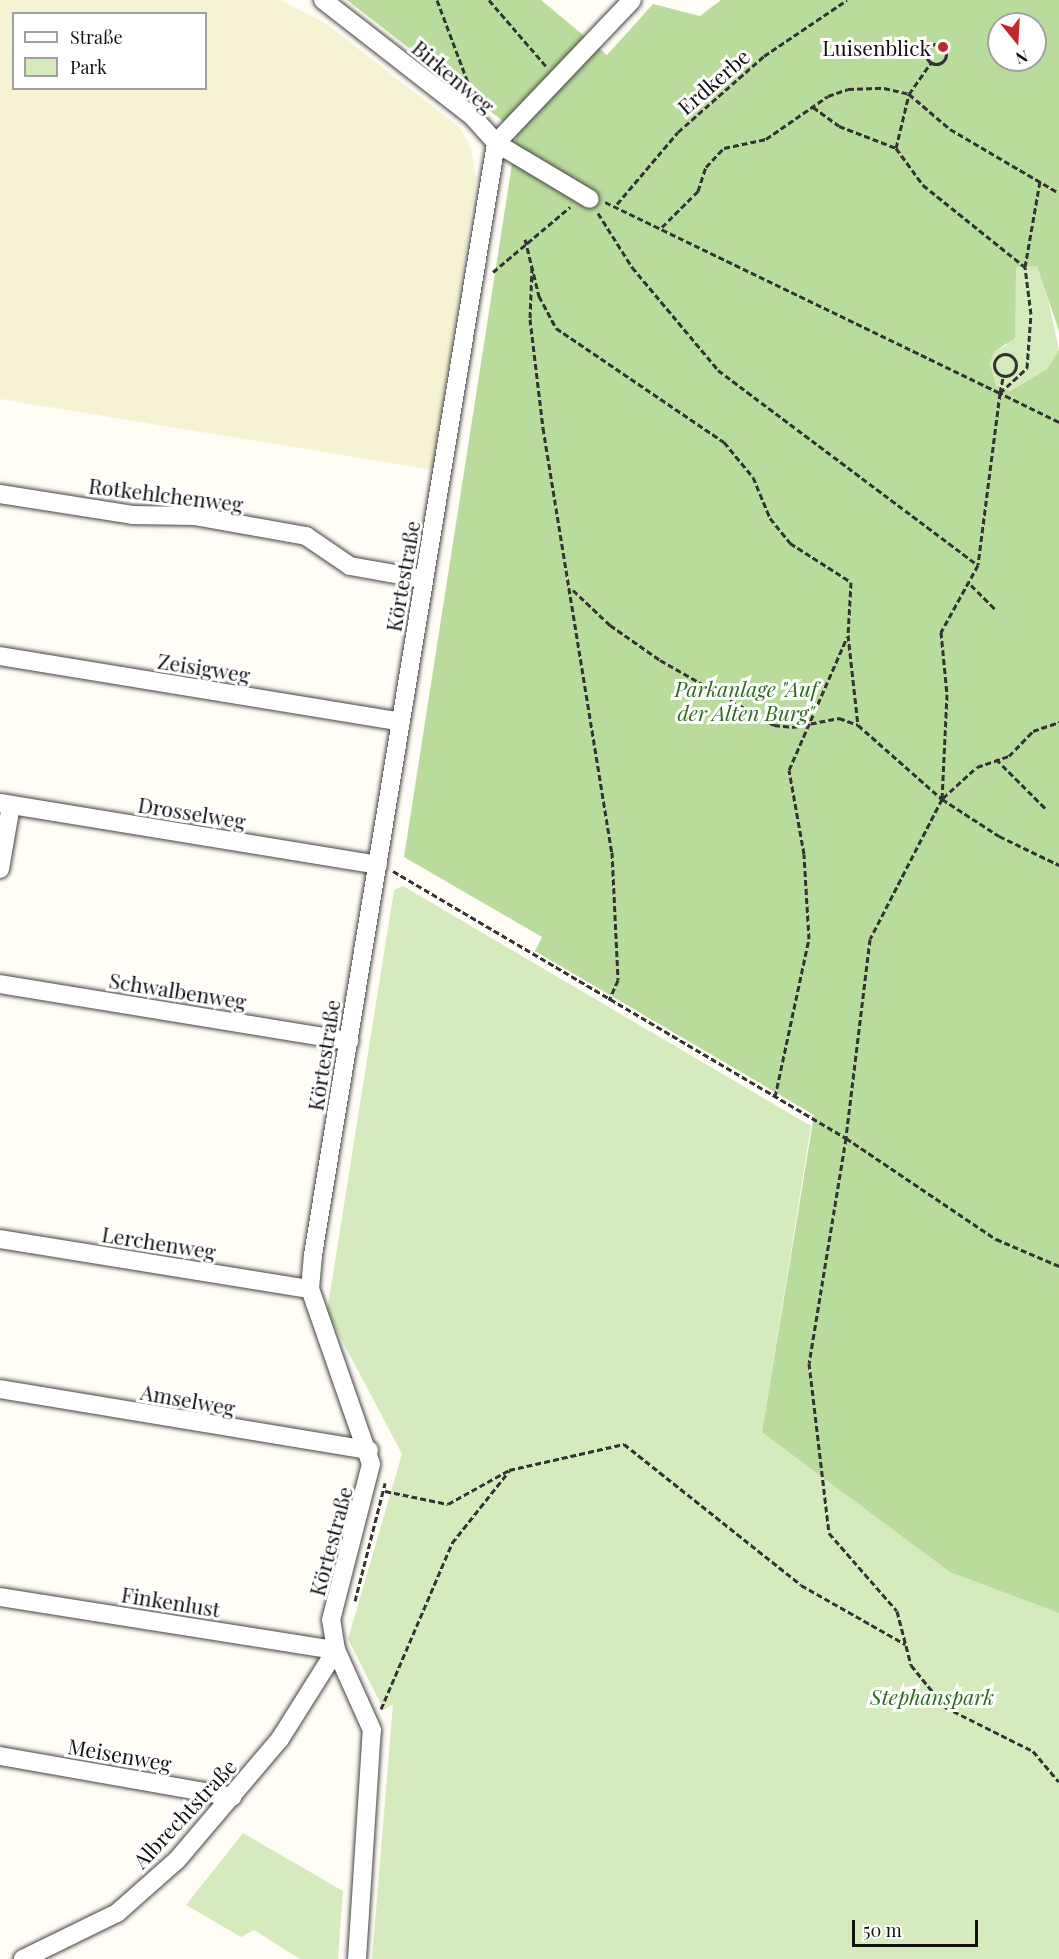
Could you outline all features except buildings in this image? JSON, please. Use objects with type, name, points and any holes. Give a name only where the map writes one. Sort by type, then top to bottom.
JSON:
[{"type":"street","name":"Birkenweg","points":[[323,0],[472,116],[496,143],[590,199]]},
{"type":"street","points":[[496,143],[632,0]]},
{"type":"street","name":"Körtestraße","points":[[357,1959],[372,1730],[336,1650],[332,1620],[366,1494],[369,1450],[310,1289],[349,1041],[385,868],[401,722],[496,143]]},
{"type":"street","name":"Rotkehlchenweg","points":[[0,494],[132,515],[194,516],[306,536],[350,566],[424,579]]},
{"type":"street","name":"Zeisigweg","points":[[0,656],[401,722]]},
{"type":"street","points":[[0,869],[5,804]]},
{"type":"street","name":"Drosselweg","points":[[5,804],[385,868]]},
{"type":"street","name":"Schwalbenweg","points":[[0,984],[349,1041]]},
{"type":"street","name":"Lerchenweg","points":[[0,1239],[310,1289]]},
{"type":"street","name":"Amselweg","points":[[0,1389],[369,1450]]},
{"type":"street","name":"Finkenlust","points":[[0,1597],[336,1650]]},
{"type":"street","name":"Albrechtstraße","points":[[23,1959],[117,1914],[177,1860],[280,1739],[336,1650]]},
{"type":"street","name":"Meisenweg","points":[[0,1756],[232,1797]]},
{"type":"path","points":[[437,0],[475,103]]},
{"type":"path","points":[[489,0],[558,78]]},
{"type":"path","name":"Erdkerbe","points":[[617,204],[678,132],[764,56],[847,0]]},
{"type":"path","points":[[896,148],[909,94],[931,63],[946,56],[939,45],[927,49],[931,63]]},
{"type":"path","points":[[662,226],[698,191],[706,167],[724,148],[766,139],[813,107],[848,89],[884,88],[909,94],[950,129],[1059,193]]},
{"type":"path","points":[[813,107],[839,126],[896,148],[923,185],[1025,267]]},
{"type":"path","points":[[1000,393],[1027,368],[1031,314],[1025,267],[1040,181]]},
{"type":"path","points":[[590,199],[632,267],[718,370],[978,565]]},
{"type":"path","points":[[491,274],[525,239],[558,212],[590,199],[617,204],[1059,422]]},
{"type":"path","points":[[525,239],[532,267],[556,328],[724,442],[753,477],[770,518],[790,543],[851,582],[848,635],[858,725]]},
{"type":"path","points":[[532,267],[530,319],[612,852],[618,980],[609,1000]]},
{"type":"path","points":[[942,799],[947,694],[941,632],[971,585],[978,565],[1000,393],[1004,376],[1016,369],[1009,354],[999,356],[994,364],[1004,376]]},
{"type":"path","points":[[971,585],[996,610]]},
{"type":"path","points":[[572,588],[610,625],[729,700],[774,725],[807,724],[839,718],[858,725],[942,799],[999,836],[1059,865]]},
{"type":"path","points":[[775,1098],[809,939],[804,854],[789,770],[807,724],[848,635]]},
{"type":"path","points":[[1059,722],[1033,731],[1009,756],[996,759],[958,780],[942,799],[870,939],[846,1138],[809,1363],[829,1533],[897,1611],[911,1665],[945,1707],[1033,1751],[1059,1782]]},
{"type":"path","points":[[996,759],[1047,810]]},
{"type":"path","points":[[385,868],[846,1138],[996,1239],[1059,1266]]},
{"type":"path","points":[[385,868],[390,882]]},
{"type":"path","points":[[385,1491],[448,1504],[509,1470],[586,1449],[624,1444],[801,1585],[906,1644]]},
{"type":"path","points":[[372,1730],[452,1543],[509,1470]]},
{"type":"path","points":[[352,1608],[385,1491],[385,1479]]},
{"type":"shaded area","points":[[0,0],[280,0],[325,23],[459,127],[471,148],[476,178],[433,470],[0,399]]},
{"type":"green space","name":"Parkanlage \"Auf der Alten Burg\"","points":[[347,0],[541,0],[607,55],[653,4],[700,16],[721,0],[1059,0],[1059,331],[1037,266],[1016,267],[1015,338],[994,352],[990,363],[996,385],[1010,391],[1047,369],[1059,350],[1059,1613],[950,1572],[762,1432],[814,1115],[535,951],[542,937],[404,857],[517,132]]},
{"type":"green space","points":[[1030,262],[1037,265],[1047,295],[1059,350],[1047,369],[1010,391],[996,385],[990,362],[994,352],[1007,345],[1016,267]]},
{"type":"green space","name":"Stephanspark","points":[[403,886],[811,1126],[762,1432],[1059,1613],[1059,1959],[372,1959],[393,1704],[384,1710],[348,1639],[402,1454],[327,1312],[394,890]]},
{"type":"green space","points":[[243,1833],[343,1891],[338,1959],[300,1959],[254,1930],[241,1937],[186,1905]]},
{"type":"place","name":"Luisenblick","points":[[943,47]]}]
